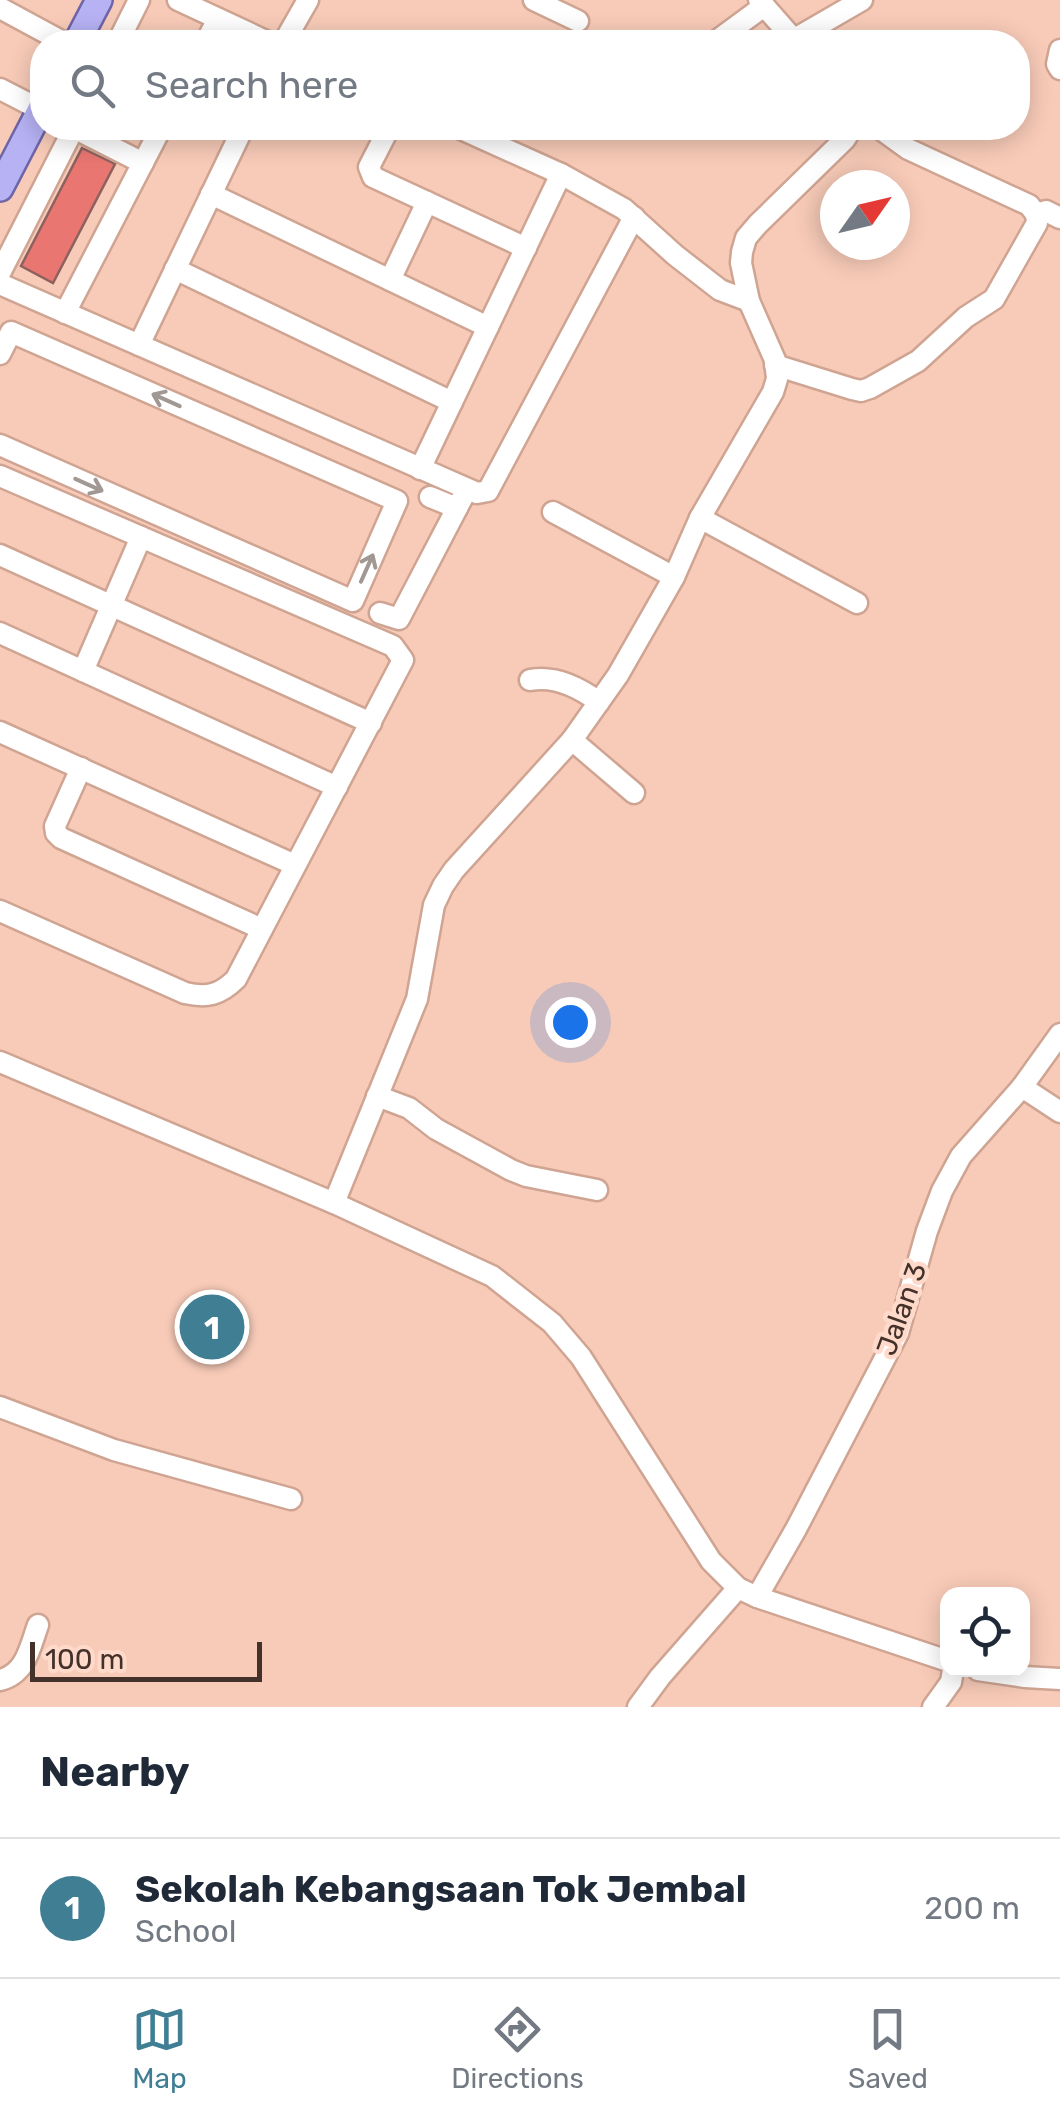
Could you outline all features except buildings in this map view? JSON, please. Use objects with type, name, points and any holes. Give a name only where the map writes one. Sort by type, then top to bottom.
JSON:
[{"type":"main road","points":[[83,30],[99,0]]},
{"type":"main road","points":[[0,188],[30,131]]},
{"type":"street","points":[[124,30],[139,0]]},
{"type":"street","points":[[178,0],[242,30]]},
{"type":"street","points":[[291,30],[308,0]]},
{"type":"street","points":[[534,0],[578,21]]},
{"type":"street","points":[[812,30],[862,0]]},
{"type":"street","points":[[728,30],[761,3],[784,30]]},
{"type":"street","points":[[0,8],[41,30]]},
{"type":"street","points":[[212,30],[218,19]]},
{"type":"street","points":[[1060,50],[1060,69]]},
{"type":"street","points":[[0,89],[30,103]]},
{"type":"street","points":[[68,140],[0,282],[416,468],[462,498]]},
{"type":"street","points":[[98,140],[143,163]]},
{"type":"street","points":[[65,313],[155,140]]},
{"type":"street","points":[[139,345],[237,140]]},
{"type":"street","points":[[383,140],[369,167],[372,177],[526,248]]},
{"type":"street","points":[[486,140],[561,174],[634,217],[720,290],[749,301]]},
{"type":"street","points":[[334,1203],[417,999],[434,905],[442,886],[572,740],[600,702],[674,577],[700,518],[773,392],[777,379],[775,360],[749,301],[741,263],[746,238],[842,140]]},
{"type":"street","points":[[775,365],[861,391],[918,361],[966,317],[994,300],[1032,234],[1037,224],[1030,205],[896,140]]},
{"type":"street","points":[[0,445],[352,602],[397,501],[452,402],[561,174]]},
{"type":"street","points":[[211,194],[488,327]]},
{"type":"street","points":[[390,280],[427,202]]},
{"type":"street","points":[[1036,214],[1046,210],[1060,218]]},
{"type":"street","points":[[430,497],[462,498],[488,491],[634,217]]},
{"type":"street","points":[[175,269],[452,402]]},
{"type":"street","points":[[0,354],[11,332],[397,501]]},
{"type":"street","points":[[0,476],[393,646],[403,660],[236,979],[225,990],[205,998],[186,994],[0,911]]},
{"type":"street","points":[[380,612],[398,619],[462,498]]},
{"type":"street","points":[[553,512],[674,577]]},
{"type":"street","points":[[700,518],[857,603]]},
{"type":"street","points":[[83,671],[141,537]]},
{"type":"street","points":[[0,555],[371,723]]},
{"type":"street","points":[[0,634],[337,787]]},
{"type":"street","points":[[530,680],[545,678],[570,684],[600,702]]},
{"type":"street","points":[[1,736],[296,865]]},
{"type":"street","points":[[572,740],[634,793]]},
{"type":"street","points":[[81,768],[55,826],[61,838],[262,929]]},
{"type":"street","name":"Jalan 3","points":[[638,1707],[660,1677],[747,1592],[805,1512],[898,1333],[942,1192],[962,1156],[1060,1034]]},
{"type":"street","points":[[0,1062],[334,1203],[492,1276],[542,1315],[581,1358],[711,1561],[747,1592],[940,1658]]},
{"type":"street","points":[[1022,1086],[1060,1112]]},
{"type":"street","points":[[376,1096],[408,1108],[436,1129],[526,1176],[597,1190]]},
{"type":"street","points":[[0,1406],[114,1450],[290,1499]]},
{"type":"street","points":[[0,1680],[22,1668],[38,1625]]},
{"type":"street","points":[[934,1707],[952,1677]]},
{"type":"street","points":[[1018,1677],[1060,1679]]},
{"type":"place","name":"Sekolah Kebangsaan Tok Jembal","points":[[212,1327]]}]
